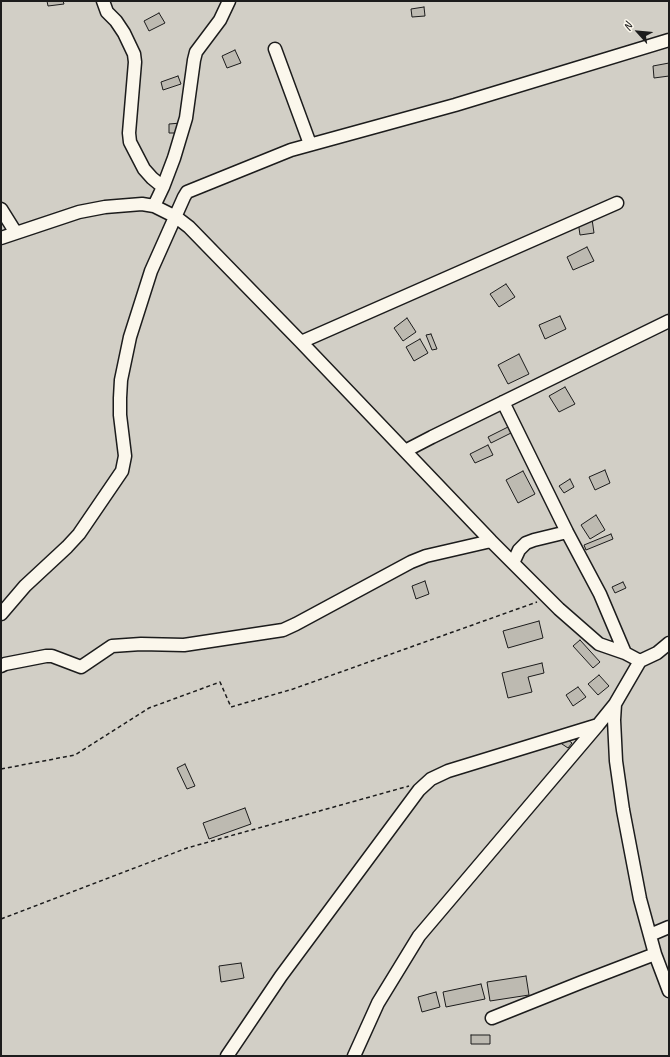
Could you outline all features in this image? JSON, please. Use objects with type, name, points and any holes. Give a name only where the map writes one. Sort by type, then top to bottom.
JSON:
[{"type":"street","points":[[103,1],[107,12],[116,21],[124,33],[134,54],[135,62],[129,133],[130,142],[144,169],[163,187]]},
{"type":"street","points":[[154,206],[163,187],[186,118],[196,52],[220,20],[230,1]]},
{"type":"street","points":[[1,614],[25,586],[67,547],[122,472],[125,456],[120,415],[121,380],[130,337],[151,271],[184,197],[188,192],[291,150],[455,105],[669,40]]},
{"type":"street","points":[[275,49],[310,144]]},
{"type":"street","points":[[301,342],[617,203]]},
{"type":"street","points":[[1,238],[79,212],[125,204],[154,206],[176,217],[189,227],[491,541],[548,598],[599,644],[625,653],[640,661]]},
{"type":"street","points":[[1,209],[16,233]]},
{"type":"street","points":[[405,451],[669,321]]},
{"type":"street","points":[[504,402],[567,532],[600,594],[625,653]]},
{"type":"street","points":[[513,563],[519,550],[526,544],[534,540],[567,532]]},
{"type":"street","points":[[1,666],[52,656],[81,667],[112,646],[141,644],[184,645],[283,630],[411,562],[426,556],[491,541]]},
{"type":"street","points":[[354,1056],[378,1003],[419,936],[615,704],[640,661],[657,652],[669,643]]},
{"type":"street","points":[[615,704],[614,720],[616,761],[623,810],[640,899],[655,954],[669,992]]},
{"type":"street","points":[[227,1056],[281,976],[419,790],[432,779],[448,771],[598,725]]},
{"type":"street","points":[[650,935],[669,928]]},
{"type":"street","points":[[492,1018],[655,954]]},
{"type":"path","points":[[1,769],[76,755],[149,708],[220,682],[231,707],[293,689],[548,598]]},
{"type":"path","points":[[1,919],[187,848],[409,786]]},
{"type":"shaded area","points":[[1,1],[669,1],[669,1056],[1,1056]]},
{"type":"building","points":[[47,1],[63,1],[64,4],[48,6]]},
{"type":"building","points":[[424,7],[425,16],[412,17],[411,9]]},
{"type":"building","points":[[159,13],[165,23],[149,31],[144,21]]},
{"type":"building","points":[[235,50],[241,63],[227,68],[222,56]]},
{"type":"building","points":[[669,63],[669,76],[654,78],[653,66]]},
{"type":"building","points":[[178,76],[181,84],[163,90],[161,82]]},
{"type":"building","points":[[181,123],[181,133],[169,133],[169,124]]},
{"type":"building","points":[[592,219],[594,233],[580,235],[578,221]]},
{"type":"building","points":[[587,247],[594,261],[573,270],[567,257]]},
{"type":"building","points":[[506,284],[515,297],[499,307],[490,294]]},
{"type":"building","points":[[560,316],[566,329],[545,339],[539,325]]},
{"type":"building","points":[[407,318],[416,332],[403,341],[394,328]]},
{"type":"building","points":[[431,334],[437,349],[432,350],[426,335]]},
{"type":"building","points":[[420,339],[428,353],[414,361],[406,347]]},
{"type":"building","points":[[519,354],[529,374],[508,384],[498,365]]},
{"type":"building","points":[[565,387],[575,404],[559,412],[549,396]]},
{"type":"building","points":[[510,426],[513,432],[491,443],[488,437]]},
{"type":"building","points":[[488,445],[493,455],[475,463],[470,454]]},
{"type":"building","points":[[605,470],[610,483],[595,490],[589,477]]},
{"type":"building","points":[[523,471],[535,494],[518,503],[506,480]]},
{"type":"building","points":[[570,479],[574,487],[564,493],[559,486]]},
{"type":"building","points":[[596,515],[605,530],[590,539],[581,525]]},
{"type":"building","points":[[611,534],[613,539],[586,550],[584,545]]},
{"type":"building","points":[[425,581],[429,594],[416,599],[412,586]]},
{"type":"building","points":[[623,582],[626,588],[615,593],[612,587]]},
{"type":"building","points":[[539,621],[543,638],[508,648],[503,631]]},
{"type":"building","points":[[580,640],[600,662],[593,668],[573,646]]},
{"type":"building","points":[[542,663],[544,673],[528,677],[532,692],[508,698],[502,673]]},
{"type":"building","points":[[599,675],[609,686],[598,695],[588,684]]},
{"type":"building","points":[[578,687],[586,697],[573,706],[566,695]]},
{"type":"building","points":[[563,736],[572,743],[568,748],[559,742]]},
{"type":"building","points":[[185,764],[195,786],[187,789],[177,768]]},
{"type":"building","points":[[245,808],[251,824],[209,839],[203,823]]},
{"type":"building","points":[[241,963],[244,978],[221,982],[219,966]]},
{"type":"building","points":[[526,976],[529,995],[490,1001],[487,982]]},
{"type":"building","points":[[481,984],[485,999],[446,1007],[443,992]]},
{"type":"building","points":[[436,992],[440,1007],[422,1012],[418,997]]},
{"type":"building","points":[[471,1035],[490,1035],[490,1044],[471,1044]]}]
